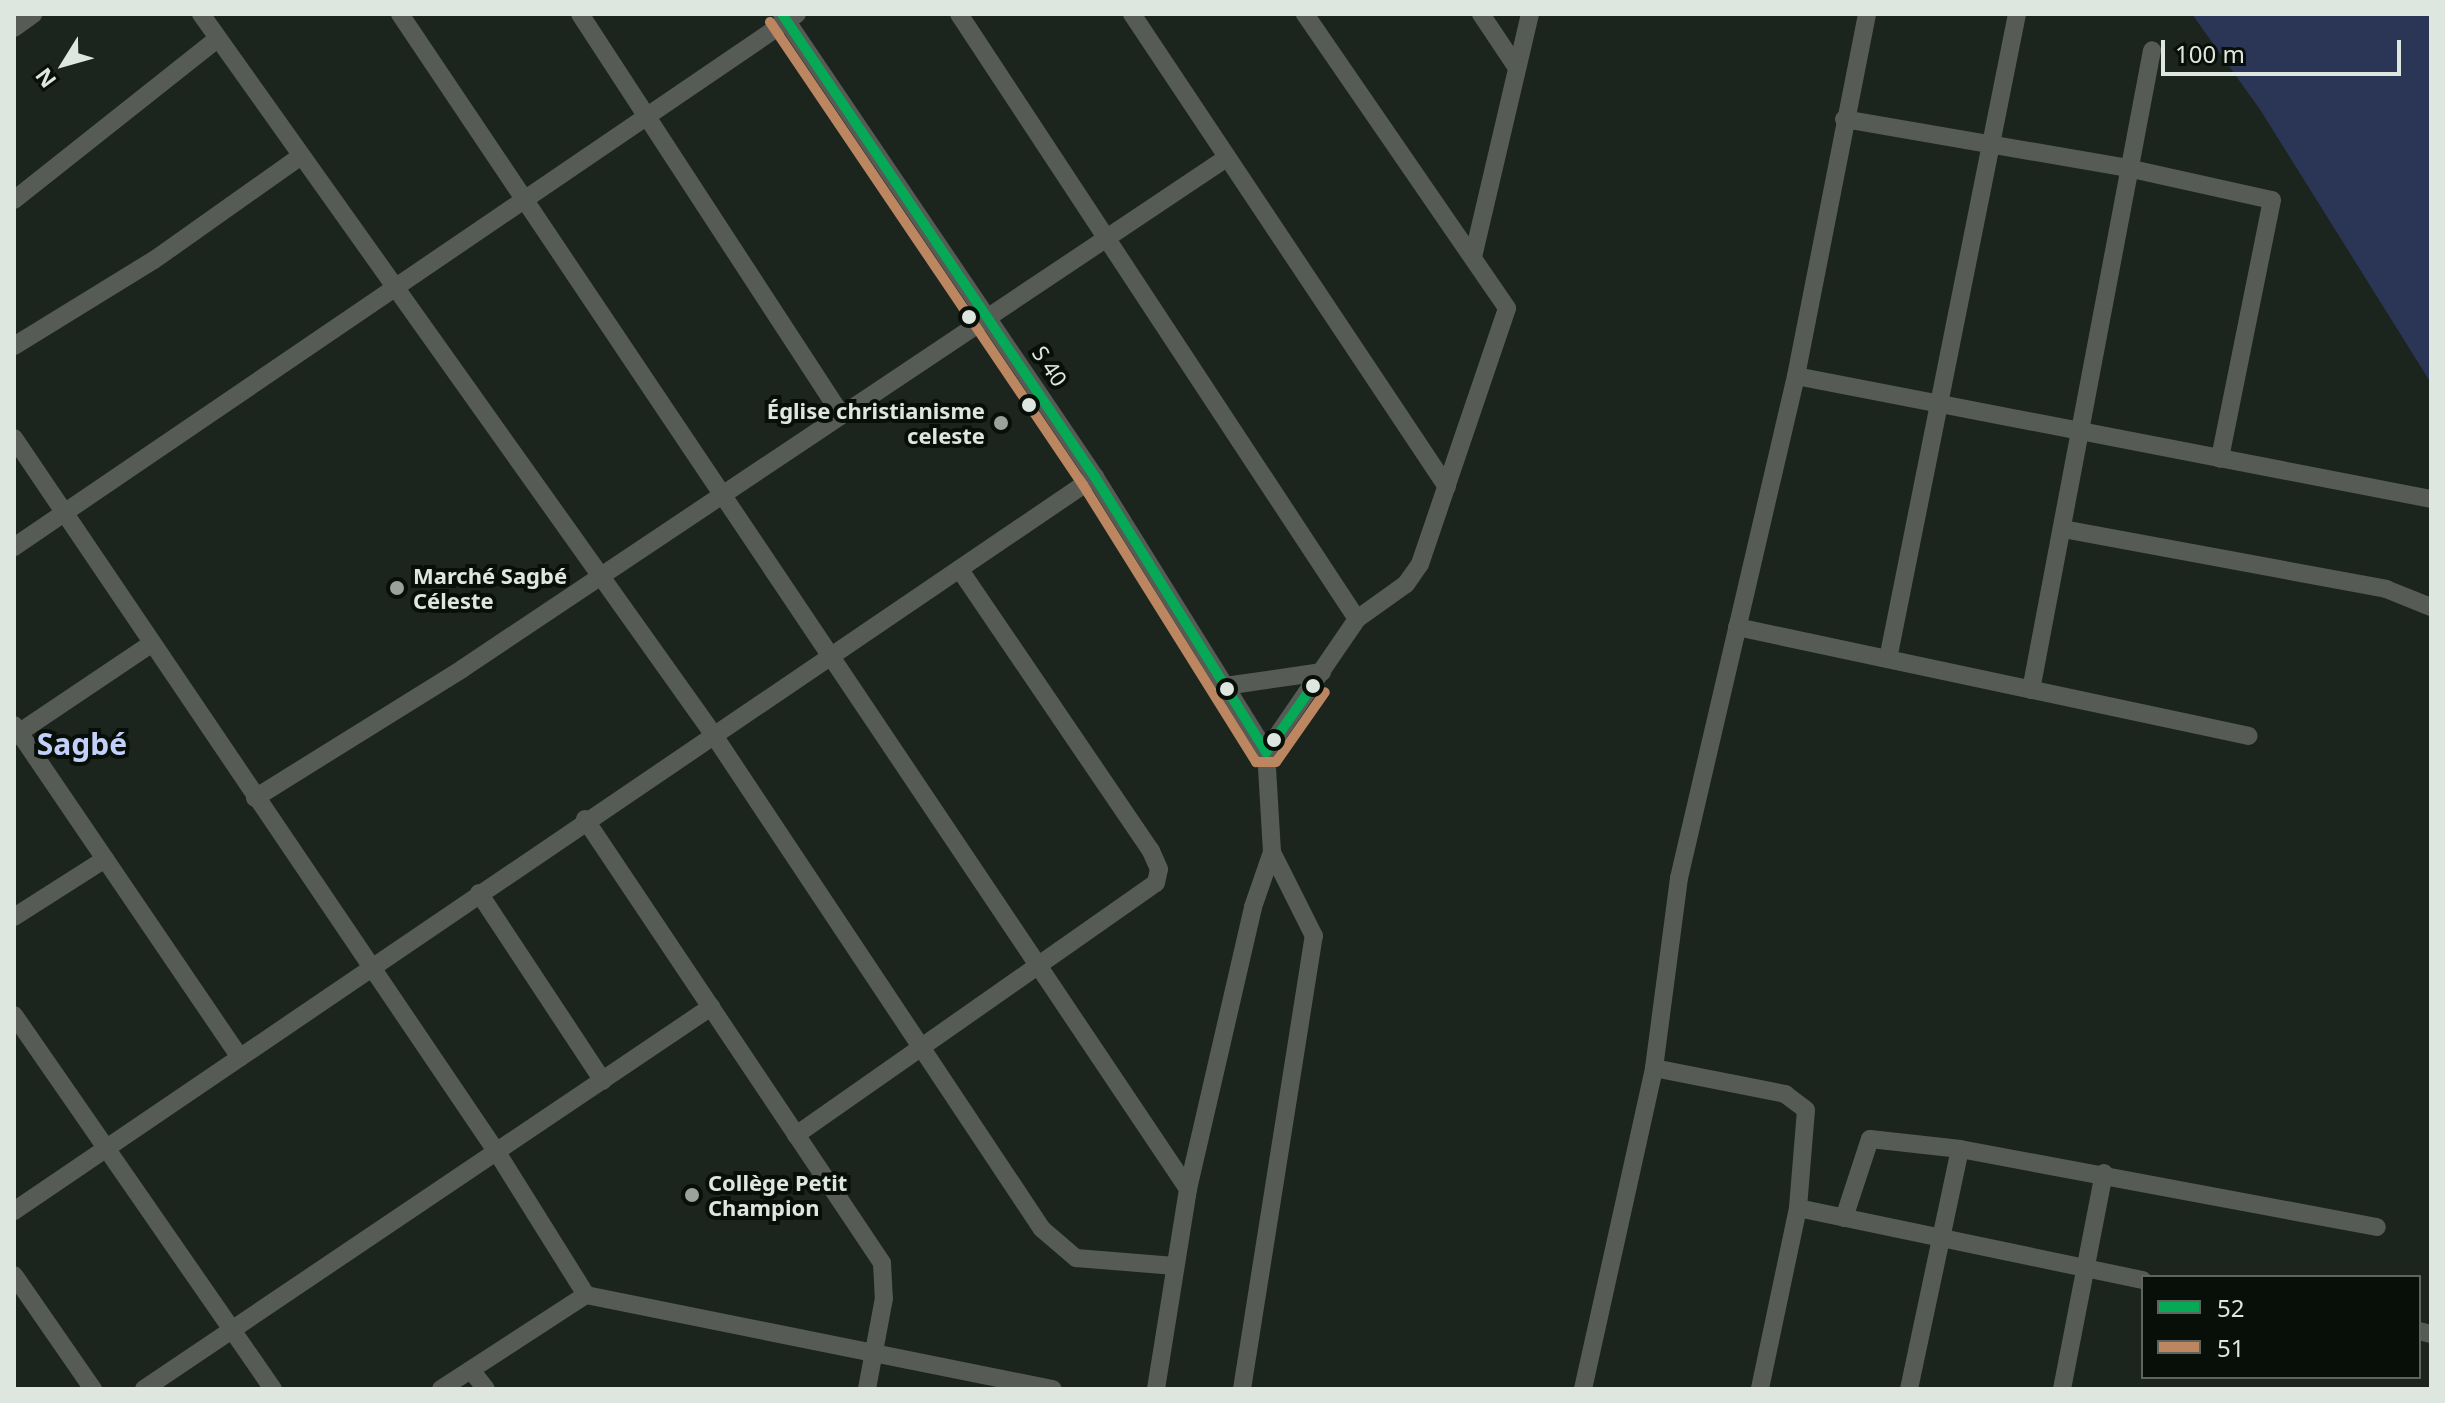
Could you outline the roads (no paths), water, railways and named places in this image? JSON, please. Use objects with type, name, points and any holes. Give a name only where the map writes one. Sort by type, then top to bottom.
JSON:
[{"type":"street","points":[[14,28],[33,14]]},
{"type":"street","points":[[201,14],[298,158],[395,287],[713,734],[1057,1247],[1076,1258],[1175,1266]]},
{"type":"street","points":[[400,14],[528,198],[720,496],[833,655],[1188,1189]]},
{"type":"street","points":[[580,14],[646,120],[841,415]]},
{"type":"street","points":[[959,14],[1357,619]]},
{"type":"street","points":[[1132,14],[1225,159],[1447,487]]},
{"type":"street","points":[[1175,1389],[1156,1386],[1188,1189],[1253,907],[1272,852],[1266,752],[1357,619],[1406,584],[1420,564],[1507,308],[1305,14]]},
{"type":"street","points":[[1481,14],[1515,65]]},
{"type":"street","points":[[1473,257],[1515,65],[1530,14]]},
{"type":"street","points":[[1583,1389],[1654,1068],[1679,878],[1796,376],[1867,14]]},
{"type":"street","points":[[1888,659],[2017,14]]},
{"type":"street","points":[[14,547],[646,120],[788,16]]},
{"type":"street","name":"S 40","points":[[788,16],[1095,477],[1266,752]]},
{"type":"street","points":[[14,200],[217,39]]},
{"type":"street","points":[[2031,690],[2132,169],[2152,50]]},
{"type":"street","points":[[1844,119],[2132,169],[2268,197],[2275,206],[2220,459]]},
{"type":"street","points":[[14,346],[154,260],[298,158]]},
{"type":"street","points":[[255,798],[720,496],[1225,159]]},
{"type":"street","points":[[1796,376],[2431,499]]},
{"type":"street","points":[[14,438],[68,513],[151,644],[498,1154],[586,1295]]},
{"type":"street","points":[[14,1211],[585,819],[1095,477]]},
{"type":"street","points":[[2063,529],[2386,589],[2431,607]]},
{"type":"street","points":[[796,1135],[920,1045],[1138,899],[1156,883],[1159,869],[959,569]]},
{"type":"street","points":[[1737,627],[2249,736]]},
{"type":"street","points":[[151,644],[16,731],[240,1057]]},
{"type":"street","points":[[1225,686],[1322,672]]},
{"type":"street","points":[[585,819],[882,1263],[887,1278],[867,1389]]},
{"type":"street","points":[[1242,1389],[1314,936],[1272,852]]},
{"type":"street","points":[[14,917],[105,859]]},
{"type":"street","points":[[479,893],[603,1081]]},
{"type":"street","points":[[144,1389],[498,1154],[711,1007]]},
{"type":"street","points":[[14,1015],[273,1389]]},
{"type":"street","points":[[1654,1068],[1799,1100],[1808,1127],[1798,1208],[1760,1389]]},
{"type":"street","points":[[1844,1218],[1870,1139],[1960,1149],[2104,1173],[2377,1227]]},
{"type":"street","points":[[1909,1389],[1960,1149]]},
{"type":"street","points":[[2062,1389],[2104,1173]]},
{"type":"street","points":[[1798,1208],[1941,1243],[2141,1280]]},
{"type":"street","points":[[14,1275],[93,1389]]},
{"type":"street","points":[[441,1389],[586,1295],[1053,1389]]},
{"type":"street","points":[[471,1370],[486,1389]]},
{"type":"place","name":"Église christianisme celeste","points":[[1001,423]]},
{"type":"place","name":"Marché Sagbé Céleste","points":[[397,588]]},
{"type":"place","name":"Collège Petit Champion","points":[[692,1195]]},
{"type":"district","name":"Sagbé","points":[[82,744]]}]
